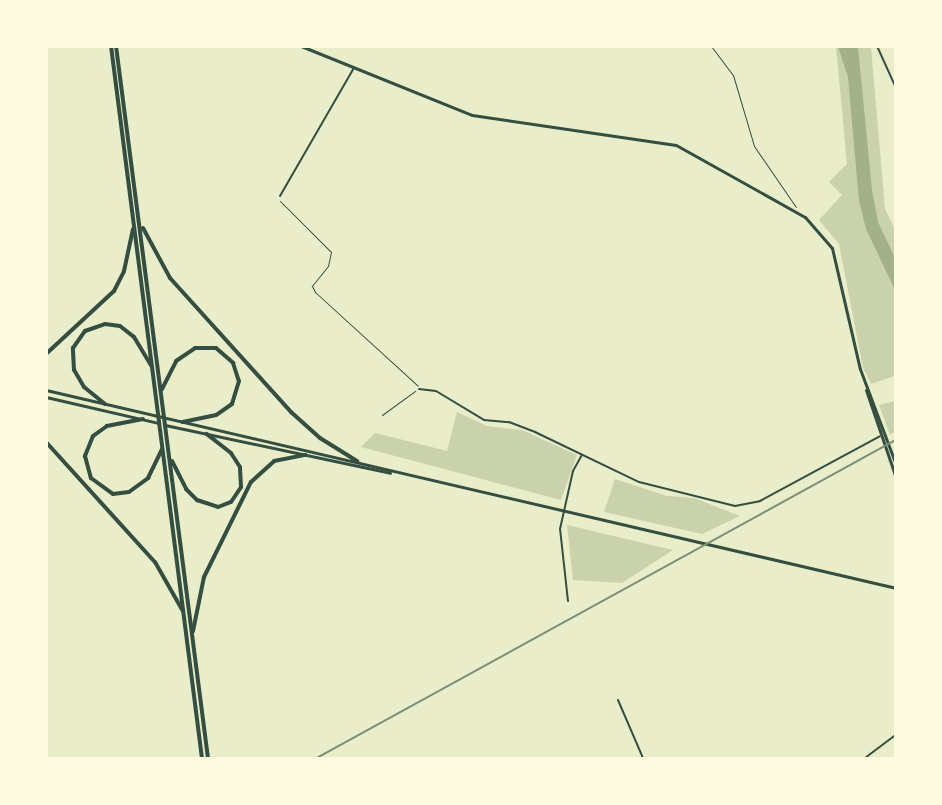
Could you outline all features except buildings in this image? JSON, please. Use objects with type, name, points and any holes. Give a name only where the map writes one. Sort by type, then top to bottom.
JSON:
[{"type":"highway","points":[[114,49],[141,221],[208,759]]},
{"type":"highway","points":[[116,63],[134,225],[202,759]]},
{"type":"highway","points":[[141,221],[155,255],[176,285],[298,420],[357,461]]},
{"type":"highway","points":[[46,354],[101,306],[118,284],[134,225]]},
{"type":"highway","points":[[105,404],[84,387],[74,370],[73,348],[85,331],[105,324],[125,329],[140,345],[153,370]]},
{"type":"highway","points":[[162,389],[173,365],[183,354],[204,346],[219,349],[235,367],[239,386],[232,404],[216,416],[183,422]]},
{"type":"highway","points":[[143,419],[119,423],[98,431],[86,451],[88,473],[103,489],[119,494],[139,486],[151,473],[162,448]]},
{"type":"highway","points":[[170,457],[193,496],[207,505],[223,506],[237,495],[242,478],[234,457],[207,434]]},
{"type":"highway","points":[[46,442],[154,562],[184,612]]},
{"type":"highway","points":[[192,634],[204,577],[250,482],[274,461],[304,455]]},
{"type":"main road","points":[[301,46],[479,116],[676,145],[797,212],[820,230],[832,248],[864,382],[880,436],[896,478]]},
{"type":"main road","points":[[864,382],[896,465]]},
{"type":"main road","points":[[46,390],[357,461],[396,473]]},
{"type":"main road","points":[[46,397],[207,434],[396,473],[894,588]]},
{"type":"street","points":[[877,46],[896,88]]},
{"type":"street","points":[[280,196],[354,68]]},
{"type":"street","points":[[419,389],[436,391],[473,416],[521,426],[639,482],[743,506],[760,501],[880,436]]},
{"type":"street","points":[[568,601],[560,529],[573,471],[583,454]]},
{"type":"street","points":[[618,700],[643,759]]},
{"type":"street","points":[[866,759],[896,735]]},
{"type":"path","points":[[711,46],[733,75],[754,146],[796,202],[797,212]]},
{"type":"path","points":[[280,196],[280,203],[287,212],[331,252],[328,266],[312,286],[315,292],[417,382],[419,389],[382,415]]},
{"type":"shaded area","points":[[836,47],[871,47],[885,209],[895,230],[895,376],[871,384],[863,368],[839,244],[819,220],[842,195],[829,182],[847,164]]},
{"type":"shaded area","points":[[838,47],[858,47],[872,190],[878,222],[895,258],[895,290],[866,229],[859,201],[848,77]]},
{"type":"shaded area","points":[[895,401],[895,432],[890,435],[879,405]]},
{"type":"shaded area","points":[[457,412],[487,426],[522,430],[577,455],[561,500],[361,447],[375,433],[447,451]]},
{"type":"shaded area","points":[[615,479],[667,496],[694,498],[740,516],[702,534],[604,512]]},
{"type":"shaded area","points":[[567,525],[673,550],[622,583],[573,580]]},
{"type":"railway","points":[[317,758],[896,440]]}]
